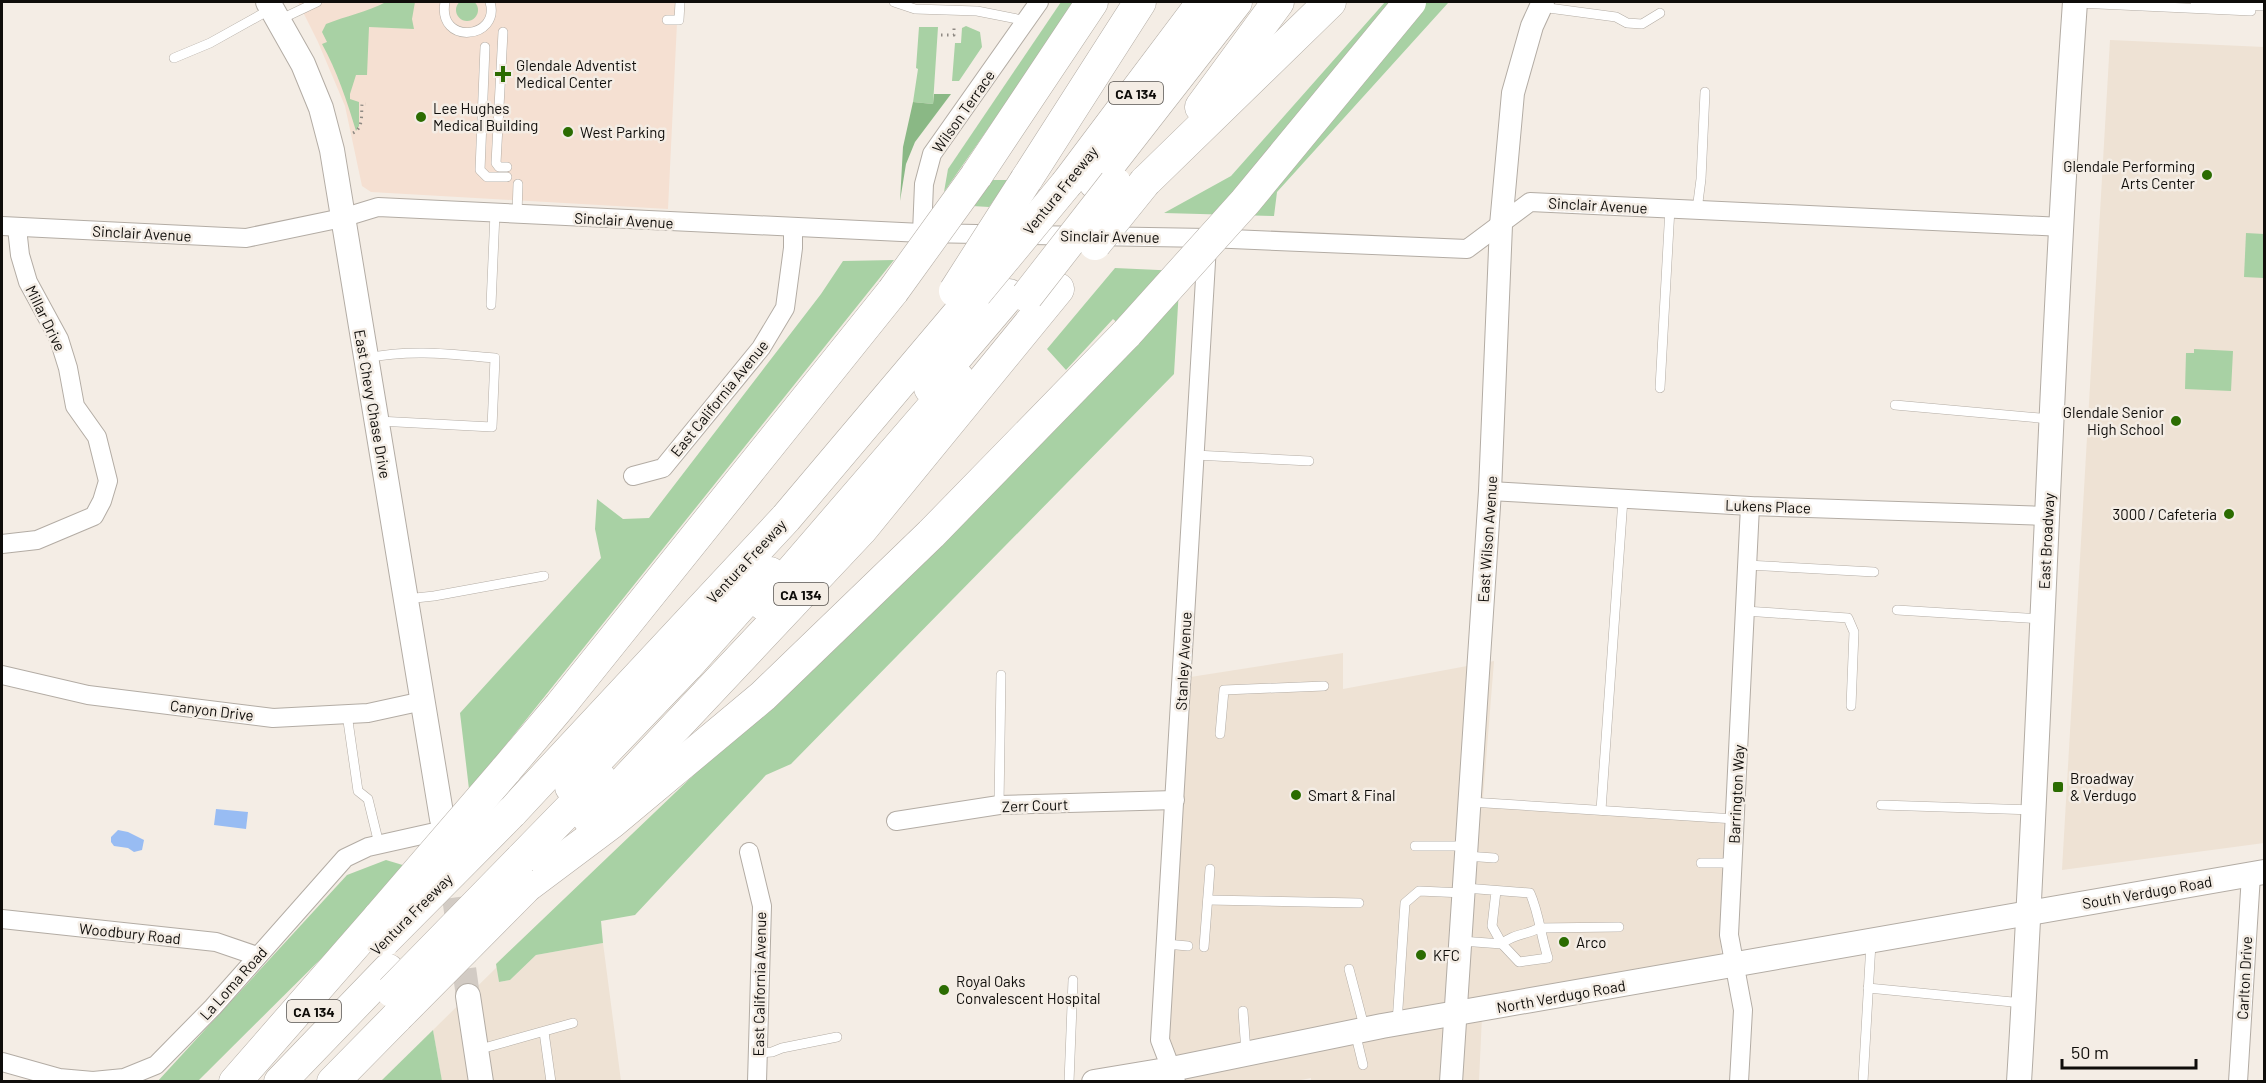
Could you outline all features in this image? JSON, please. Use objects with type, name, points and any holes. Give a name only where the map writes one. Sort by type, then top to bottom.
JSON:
[{"type":"highway","points":[[301,1082],[388,967],[505,771],[560,706],[892,291],[976,176],[1092,2]]},
{"type":"highway","points":[[965,292],[1026,180],[1140,2]]},
{"type":"highway","points":[[1162,58],[1197,2]]},
{"type":"highway","name":"Ventura Freeway","points":[[243,1082],[388,967],[519,850],[861,530],[1059,289],[1162,58],[1203,2]]},
{"type":"highway","points":[[1106,183],[1236,2]]},
{"type":"highway","points":[[519,850],[1018,295],[1251,2]]},
{"type":"highway","name":"Ventura Freeway","points":[[333,1082],[388,967],[519,850],[965,292],[1106,183],[1278,2]]},
{"type":"highway","points":[[1106,183],[1330,2]]},
{"type":"highway","points":[[519,850],[610,824],[763,696],[931,534],[1127,333],[1245,202],[1410,2]]},
{"type":"highway","points":[[235,1082],[388,967]]},
{"type":"highway","points":[[280,1082],[388,967]]},
{"type":"main road","name":"East Broadway","points":[[2019,1082],[2075,2]]},
{"type":"main road","name":"East Chevy Chase Drive","points":[[272,10],[303,64],[321,108],[332,150],[443,824]]},
{"type":"main road","name":"South Verdugo Road","points":[[2029,912],[2258,874]]},
{"type":"main road","name":"North Verdugo Road","points":[[1094,1082],[1174,1075],[1246,1054],[1360,1031],[2029,912]]},
{"type":"main road","points":[[468,996],[481,1082]]},
{"type":"street","name":"Wilson Terrace","points":[[922,233],[924,184],[932,154],[1039,2]]},
{"type":"street","name":"East Wilson Avenue","points":[[1451,1082],[1490,491],[1501,225],[1513,93],[1532,26],[1542,4]]},
{"type":"street","name":"Sinclair Avenue","points":[[9,227],[246,238],[342,218],[378,207],[922,233],[1208,238],[1467,249],[1530,202],[2063,227]]},
{"type":"street","name":"Millar Drive","points":[[2,544],[37,540],[94,516],[102,501],[108,481],[97,437],[75,406],[68,368],[59,339],[28,282],[9,227]]},
{"type":"street","name":"East California Avenue","points":[[633,477],[663,468],[761,348],[785,308],[793,248],[793,228]]},
{"type":"street","name":"Stanley Avenue","points":[[1174,1075],[1160,1040],[1208,238]]},
{"type":"street","name":"Lukens Place","points":[[1490,491],[1750,506],[2047,516]]},
{"type":"street","name":"Barrington Way","points":[[1739,1082],[1743,1010],[1730,935],[1750,506]]},
{"type":"street","name":"Canyon Drive","points":[[2,675],[88,695],[273,718],[368,713],[423,701]]},
{"type":"street","name":"Zerr Court","points":[[896,821],[999,805],[1175,800]]},
{"type":"street","name":"La Loma Road","points":[[2,1062],[59,1078],[93,1081],[124,1078],[156,1065],[213,1007],[345,858],[368,847],[443,824]]},
{"type":"street","name":"East California Avenue","points":[[749,852],[762,906],[757,1082]]},
{"type":"street","name":"Carlton Drive","points":[[2238,1082],[2258,874]]},
{"type":"street","name":"Woodbury Road","points":[[2,919],[216,942],[257,956]]},
{"type":"lane","points":[[174,58],[210,43],[272,10],[318,2]]},
{"type":"lane","points":[[445,2],[444,12],[447,21],[453,28],[470,33],[483,29],[491,16],[490,6]]},
{"type":"lane","points":[[667,20],[679,20],[680,2]]},
{"type":"lane","points":[[894,2],[915,9],[977,11],[1027,21]]},
{"type":"lane","points":[[2075,2],[2251,11]]},
{"type":"lane","points":[[2195,2],[2263,6],[2263,2]]},
{"type":"lane","points":[[1542,4],[1616,17],[1627,23],[1642,24],[1660,13]]},
{"type":"lane","points":[[490,6],[496,20]]},
{"type":"lane","points":[[502,32],[496,163],[499,167],[507,166]]},
{"type":"lane","points":[[484,47],[480,170],[487,177],[507,177]]},
{"type":"lane","points":[[1696,210],[1701,179],[1705,92]]},
{"type":"lane","points":[[517,214],[518,184]]},
{"type":"lane","points":[[1660,388],[1670,208]]},
{"type":"lane","points":[[491,305],[495,213]]},
{"type":"lane","points":[[365,358],[394,352],[419,351],[495,358],[492,427],[376,421]]},
{"type":"lane","points":[[1895,405],[2052,419]]},
{"type":"lane","points":[[1195,455],[1309,461]]},
{"type":"lane","points":[[1601,810],[1623,498]]},
{"type":"lane","points":[[1747,565],[1874,572]]},
{"type":"lane","points":[[406,599],[544,576]]},
{"type":"lane","points":[[1897,610],[2042,619]]},
{"type":"lane","points":[[1745,611],[1848,618],[1854,632],[1851,706]]},
{"type":"lane","points":[[999,805],[1001,675]]},
{"type":"lane","points":[[1220,734],[1224,690],[1324,686]]},
{"type":"lane","points":[[347,714],[358,791],[368,799],[380,844]]},
{"type":"lane","points":[[1470,802],[1735,819]]},
{"type":"lane","points":[[1881,805],[2034,810]]},
{"type":"lane","points":[[1415,846],[1467,851],[1494,858]]},
{"type":"lane","points":[[1701,863],[1733,863]]},
{"type":"lane","points":[[1204,947],[1210,869]]},
{"type":"lane","points":[[1397,1024],[1405,903],[1419,891],[1496,891],[1530,893],[1537,908],[1539,928],[1548,958],[1520,962],[1502,944],[1492,926],[1496,891]]},
{"type":"lane","points":[[1208,900],[1359,903]]},
{"type":"lane","points":[[1460,941],[1502,944],[1509,937],[1529,934],[1539,928],[1619,927]]},
{"type":"lane","points":[[1863,1082],[1871,941]]},
{"type":"lane","points":[[1166,944],[1188,946]]},
{"type":"lane","points":[[1349,969],[1360,1031],[1362,1065]]},
{"type":"lane","points":[[1069,1082],[1073,980]]},
{"type":"lane","points":[[1868,988],[2023,1003]]},
{"type":"lane","points":[[1243,1011],[1246,1054]]},
{"type":"lane","points":[[477,1050],[573,1023]]},
{"type":"lane","points":[[544,1032],[552,1082]]},
{"type":"lane","points":[[758,1053],[837,1037]]},
{"type":"path","points":[[941,35],[954,35],[954,24]]},
{"type":"path","points":[[353,133],[361,126],[362,104],[366,104]]},
{"type":"shaded area","name":"Glendale Adventist Medical Center","points":[[298,2],[678,2],[668,209],[371,192],[362,186],[345,106]]},
{"type":"shaded area","name":"Glendale Senior High School","points":[[2110,40],[2264,47],[2264,843],[2062,870]]},
{"type":"shaded area","points":[[1343,653],[1343,689],[1494,661],[1483,798],[1724,816],[1720,977],[1482,1016],[1479,1081],[1311,1082],[1311,1078],[1291,1082],[1170,1081],[1156,1049],[1184,678]]},
{"type":"shaded area","points":[[603,943],[621,1081],[442,1081],[433,1030],[497,967],[499,982],[510,980],[536,955]]},
{"type":"green space","points":[[467,-1],[475,2],[478,10],[475,18],[467,21],[459,18],[456,10],[459,2]]},
{"type":"green space","points":[[386,2],[415,2],[412,19],[414,29],[369,27],[367,75],[356,75],[350,94],[350,99],[359,102],[359,126],[356,131],[341,86],[322,44],[327,42],[322,32],[326,24]]},
{"type":"green space","points":[[1061,2],[1076,2],[944,192],[948,169]]},
{"type":"green space","points":[[1385,2],[1448,3],[1277,192],[1274,216],[1164,213],[1231,176]]},
{"type":"green space","points":[[966,26],[980,32],[982,47],[959,81],[952,81],[955,43],[961,43],[962,28]]},
{"type":"green space","points":[[919,27],[938,27],[933,104],[913,102],[918,69],[916,68]]},
{"type":"green space","points":[[934,94],[951,94],[915,142],[906,164],[900,201],[903,147],[913,102],[933,104]]},
{"type":"green space","points":[[991,180],[1008,180],[989,207],[972,206]]},
{"type":"green space","points":[[2246,233],[2264,234],[2264,278],[2244,277]]},
{"type":"green space","points":[[894,260],[469,789],[460,713],[601,558],[595,529],[597,499],[623,519],[649,518],[821,294],[843,261]]},
{"type":"green space","points":[[1115,268],[1180,271],[1174,374],[791,764],[766,775],[635,915],[601,921],[603,943],[536,955],[510,980],[499,982],[496,964],[1015,468],[1133,336],[1113,319],[1066,370],[1047,349]]},
{"type":"green space","points":[[2194,349],[2233,351],[2231,391],[2185,389],[2186,353],[2194,353]]},
{"type":"green space","points":[[386,860],[406,866],[378,902],[198,1081],[157,1082],[347,875]]},
{"type":"green space","points":[[433,1030],[442,1081],[381,1081]]},
{"type":"water","points":[[216,809],[248,812],[246,829],[214,825]]},
{"type":"water","points":[[118,830],[144,840],[142,850],[134,852],[128,848],[114,846],[111,837]]},
{"type":"tunnel","points":[[449,862],[468,996]]},
{"type":"place","name":"Glendale Adventist Medical Center","points":[[503,74]]},
{"type":"place","name":"Lee Hughes Medical Building","points":[[421,117]]},
{"type":"place","name":"West Parking","points":[[568,132]]},
{"type":"place","name":"Glendale Performing Arts Center","points":[[2207,175]]},
{"type":"place","name":"Glendale Senior High School","points":[[2176,421]]},
{"type":"place","name":"3000 / Cafeteria","points":[[2229,514]]},
{"type":"place","name":"Broadway & Verdugo","points":[[2058,787]]},
{"type":"place","name":"Smart & Final","points":[[1296,795]]},
{"type":"place","name":"Arco","points":[[1564,942]]},
{"type":"place","name":"KFC","points":[[1421,955]]},
{"type":"place","name":"Royal Oaks Convalescent Hospital","points":[[944,990]]}]
